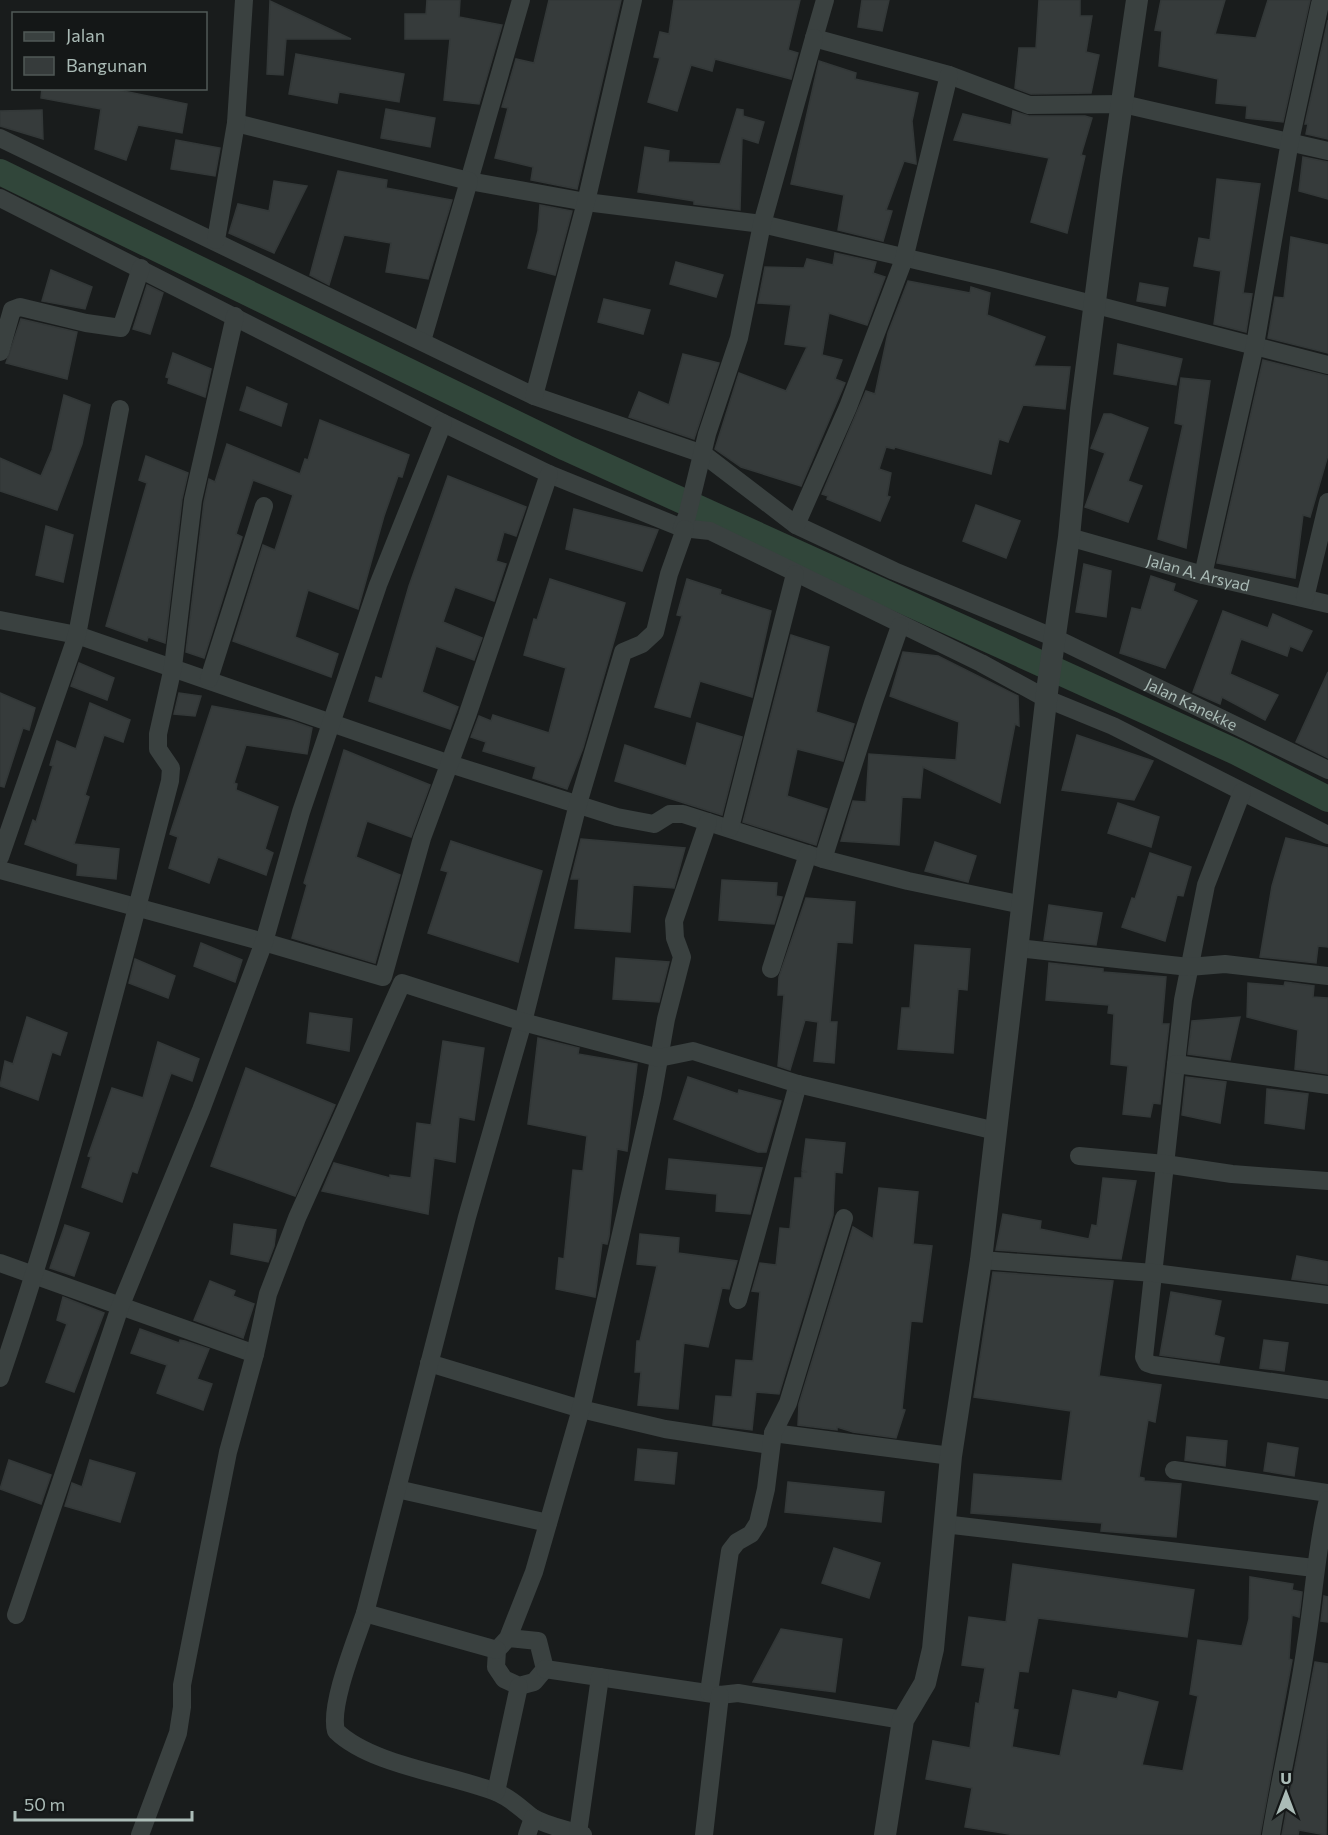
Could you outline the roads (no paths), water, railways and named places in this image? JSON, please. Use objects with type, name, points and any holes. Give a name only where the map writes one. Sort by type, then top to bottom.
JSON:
[{"type":"street","points":[[216,240],[236,123],[244,0]]},
{"type":"street","points":[[422,341],[521,0]]},
{"type":"street","points":[[534,396],[586,202],[633,0]]},
{"type":"street","points":[[600,1677],[581,1834],[530,1826],[512,1800],[496,1792],[438,1776],[362,1748],[336,1731],[334,1716],[348,1663],[365,1613],[494,1116],[523,1022],[578,804],[620,658],[623,652],[642,644],[655,632],[669,574],[739,338],[762,224],[825,0]]},
{"type":"street","points":[[885,1835],[903,1720],[925,1683],[933,1649],[951,1456],[981,1260],[1047,691],[1069,537],[1081,410],[1111,177],[1137,0]]},
{"type":"street","points":[[1203,574],[1255,345],[1290,141],[1320,4]]},
{"type":"street","points":[[814,38],[949,75],[1029,105],[1123,104],[1328,151]]},
{"type":"street","points":[[796,525],[848,407],[903,259],[949,75]]},
{"type":"street","points":[[236,123],[469,181],[586,202],[762,224],[1096,305],[1328,365]]},
{"type":"street","name":"Jalan Kanekke","points":[[0,138],[216,240],[534,396],[702,460],[796,525],[1328,770]]},
{"type":"street","points":[[0,198],[443,423],[549,474],[710,531],[900,626],[1047,691],[1328,835]]},
{"type":"street","points":[[0,352],[12,310],[20,307],[86,323],[121,328],[141,268]]},
{"type":"street","points":[[0,1378],[35,1276],[139,908],[170,781],[170,763],[158,745],[173,667],[193,500],[235,316]]},
{"type":"street","points":[[0,857],[77,635],[120,409]]},
{"type":"street","points":[[16,1615],[120,1307],[201,1110],[264,942],[301,812],[378,585],[443,423]]},
{"type":"street","points":[[383,977],[422,837],[450,764],[549,474]]},
{"type":"street","points":[[1305,598],[1328,502]]},
{"type":"street","points":[[209,679],[264,506]]},
{"type":"street","name":"Jalan A. Arsyad","points":[[1069,537],[1203,574],[1328,604]]},
{"type":"street","points":[[730,828],[795,574]]},
{"type":"street","points":[[0,620],[77,635],[333,721],[450,764],[637,822],[659,823],[674,814],[730,828],[816,856],[1023,905]]},
{"type":"street","points":[[771,969],[816,856],[900,626]]},
{"type":"street","points":[[1242,792],[1206,885],[1189,968],[1144,1347],[1147,1363],[1328,1390]]},
{"type":"street","points":[[546,1669],[534,1682],[519,1686],[504,1680],[496,1667],[502,1644],[534,1572],[581,1409],[682,957],[675,938],[674,921],[708,822]]},
{"type":"street","points":[[0,870],[264,942],[523,1022],[659,1058],[693,1051],[798,1084],[996,1131]]},
{"type":"street","points":[[1018,948],[1189,968],[1225,963],[1328,976]]},
{"type":"street","points":[[140,1835],[181,1720],[182,1685],[226,1463],[255,1354],[267,1294],[297,1218],[402,983]]},
{"type":"street","points":[[1176,1064],[1328,1085]]},
{"type":"street","points":[[738,1300],[798,1084]]},
{"type":"street","points":[[1079,1156],[1165,1164],[1232,1174],[1328,1181]]},
{"type":"street","points":[[704,1835],[715,1694],[730,1551],[737,1542],[750,1534],[758,1523],[766,1489],[771,1439],[788,1403],[844,1218]]},
{"type":"street","points":[[981,1260],[1154,1273],[1328,1295]]},
{"type":"street","points":[[0,1263],[255,1354]]},
{"type":"street","points":[[429,1363],[581,1409],[665,1429],[951,1456]]},
{"type":"street","points":[[1174,1470],[1328,1493]]},
{"type":"street","points":[[397,1489],[548,1523]]},
{"type":"street","points":[[1271,1835],[1307,1643],[1314,1568],[1328,1500]]},
{"type":"street","points":[[944,1524],[1314,1568]]},
{"type":"street","points":[[365,1613],[502,1644],[538,1641],[546,1669]]},
{"type":"street","points":[[546,1669],[715,1694],[738,1693],[903,1720]]},
{"type":"street","points":[[496,1792],[519,1686]]},
{"type":"waterway","points":[[0,172],[566,448],[1236,752],[1328,799]]}]
